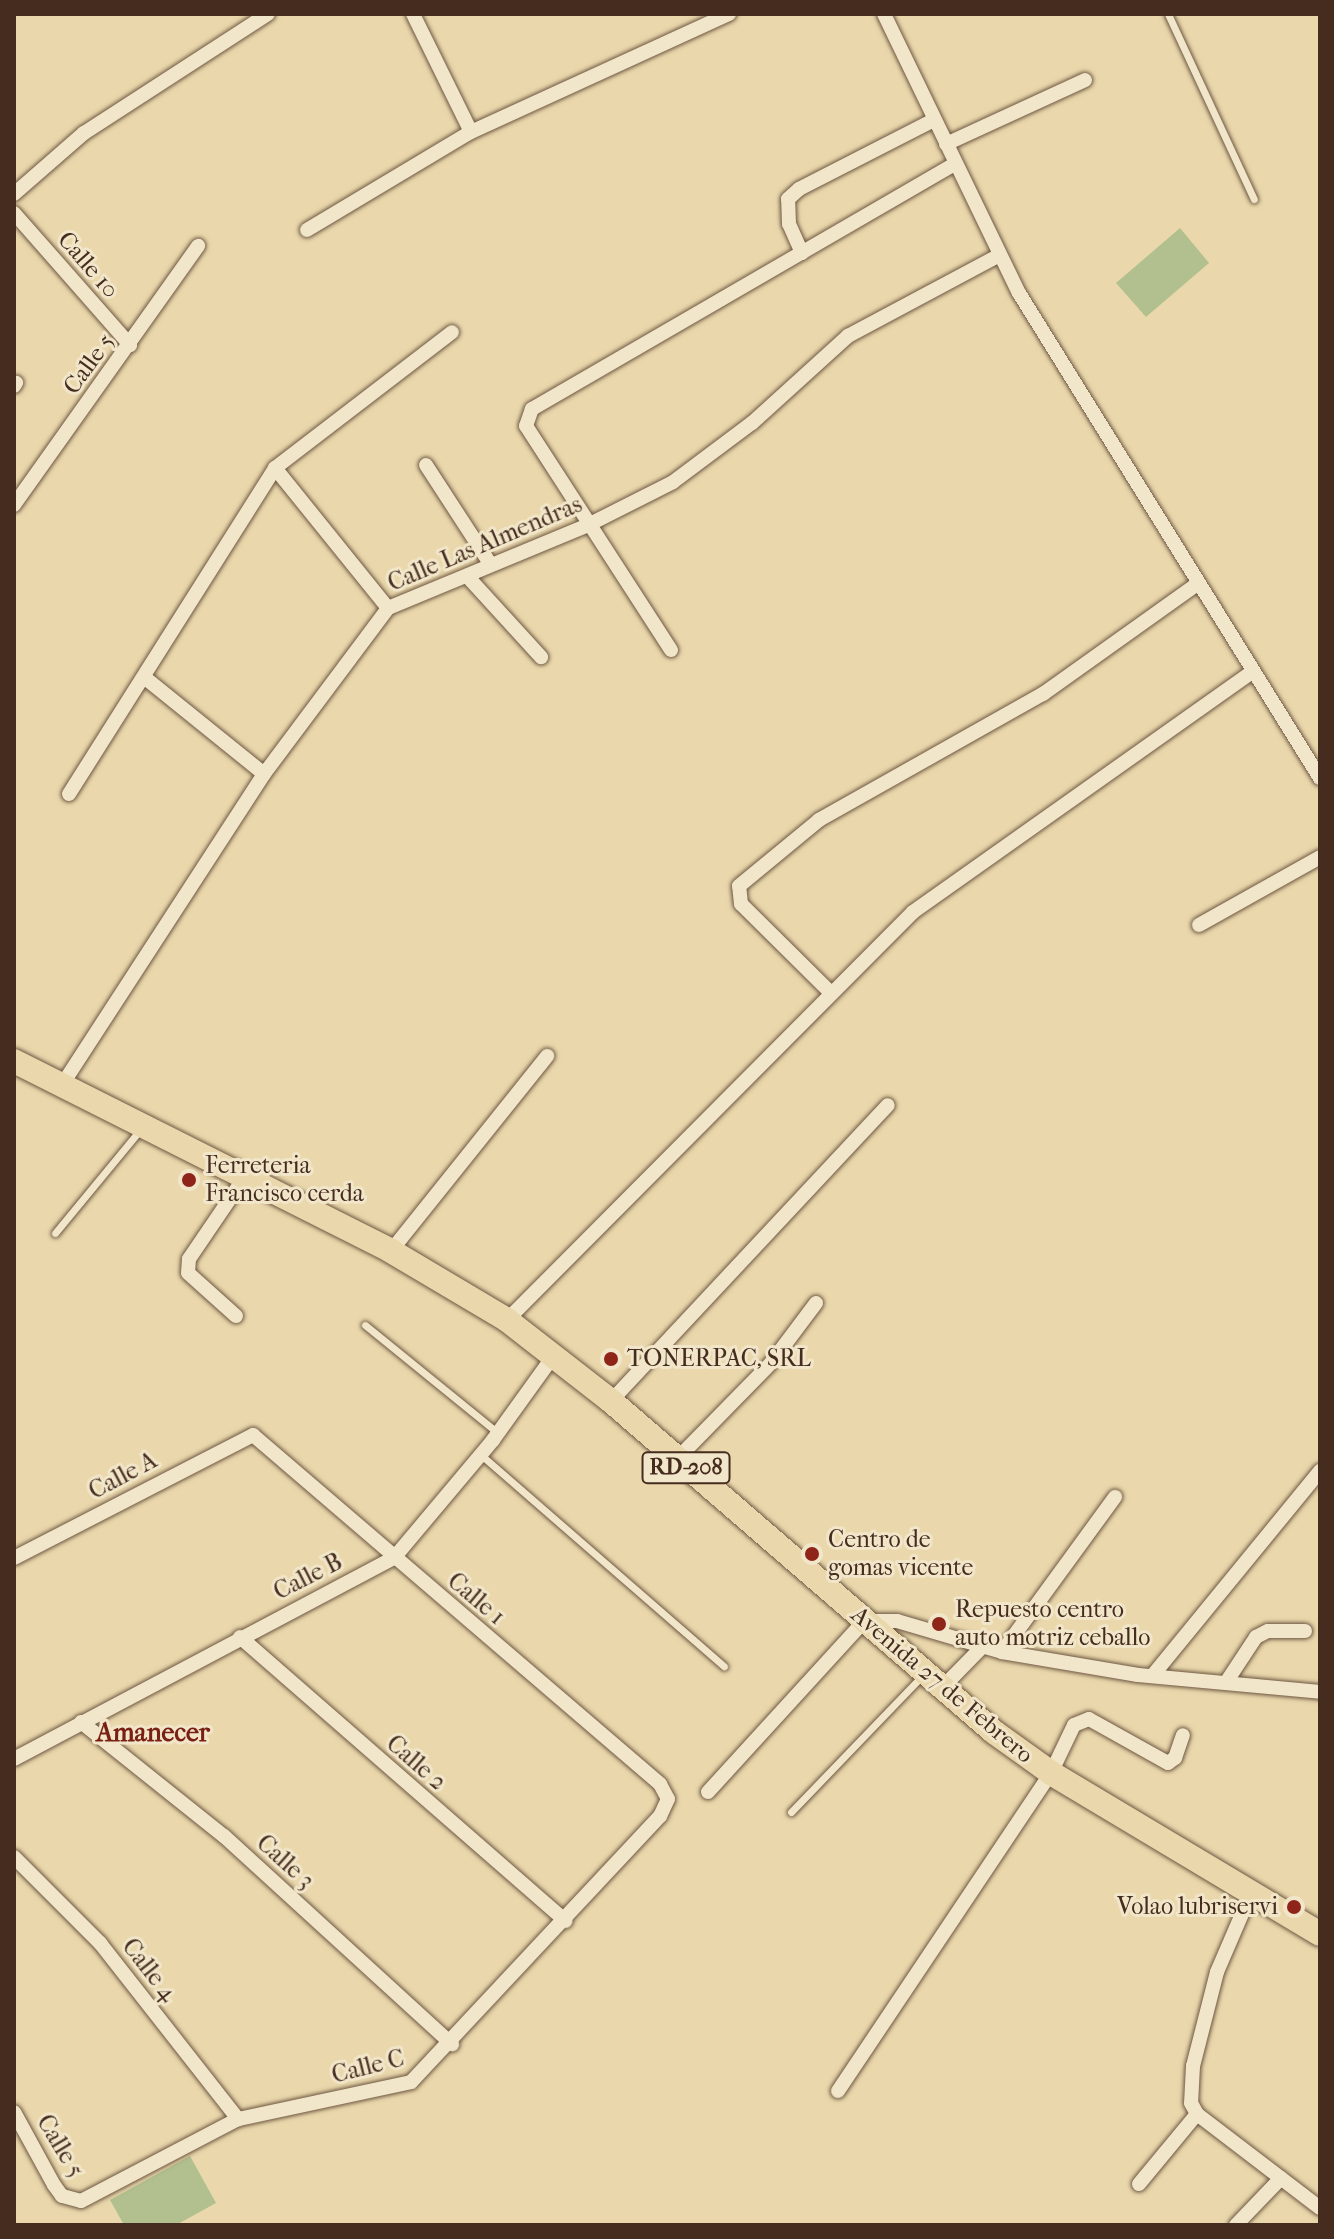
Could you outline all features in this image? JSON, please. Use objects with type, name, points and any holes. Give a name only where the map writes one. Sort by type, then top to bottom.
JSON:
[{"type":"main road","name":"Avenida 27 de Febrero","points":[[14,1061],[246,1175],[391,1251],[507,1320],[611,1401],[932,1681],[1051,1773],[1320,1934]]},
{"type":"street","points":[[14,194],[84,133],[244,20],[268,14]]},
{"type":"street","points":[[413,14],[471,132]]},
{"type":"street","points":[[307,230],[471,132],[729,14]]},
{"type":"street","points":[[884,14],[998,256],[1196,585],[1320,778]]},
{"type":"street","points":[[946,144],[1085,80]]},
{"type":"street","points":[[802,253],[789,224],[788,199],[799,189],[934,120]]},
{"type":"street","points":[[671,650],[526,426],[532,409],[955,164]]},
{"type":"street","name":"Calle 10","points":[[14,213],[130,345]]},
{"type":"street","name":"Calle 5","points":[[14,505],[198,246]]},
{"type":"street","name":"Calle Las Almendras","points":[[62,1085],[264,774],[388,608],[588,525],[673,482],[752,423],[848,336],[998,256]]},
{"type":"street","points":[[69,794],[275,468],[452,332]]},
{"type":"street","points":[[426,465],[491,565]]},
{"type":"street","points":[[275,468],[388,608]]},
{"type":"street","points":[[467,576],[541,657]]},
{"type":"street","points":[[830,992],[741,904],[739,886],[819,820],[1043,694],[1196,585]]},
{"type":"street","points":[[507,1320],[830,992],[942,887],[1251,673]]},
{"type":"street","points":[[144,677],[264,774]]},
{"type":"street","points":[[1199,925],[1320,857]]},
{"type":"street","points":[[391,1251],[547,1056]]},
{"type":"street","points":[[611,1401],[888,1105]]},
{"type":"street","points":[[236,1316],[188,1273],[189,1259],[246,1175]]},
{"type":"street","points":[[676,1460],[771,1363],[816,1303]]},
{"type":"street","name":"Calle B","points":[[14,1759],[394,1558],[481,1455],[554,1355]]},
{"type":"street","name":"Calle 1","points":[[253,1435],[660,1784],[668,1799]]},
{"type":"street","name":"Calle A","points":[[14,1558],[253,1435]]},
{"type":"street","points":[[1153,1675],[1320,1471]]},
{"type":"street","points":[[1002,1652],[1115,1497]]},
{"type":"street","points":[[708,1792],[864,1621],[897,1621],[1002,1652],[1153,1675],[1320,1692]]},
{"type":"street","points":[[1227,1681],[1256,1637],[1268,1631],[1305,1631]]},
{"type":"street","name":"Calle 2","points":[[240,1637],[565,1921]]},
{"type":"street","points":[[932,1681],[982,1647]]},
{"type":"street","points":[[838,2091],[1051,1773],[1080,1719],[1089,1719],[1168,1763],[1175,1758],[1183,1735]]},
{"type":"street","name":"Calle 3","points":[[81,1722],[224,1836],[452,2044]]},
{"type":"street","name":"Calle C","points":[[71,2200],[91,2198],[238,2119],[411,2082],[452,2044],[565,1921],[660,1816],[668,1799]]},
{"type":"street","name":"Calle 4","points":[[14,1857],[100,1943],[238,2119]]},
{"type":"street","points":[[1251,1893],[1217,1972],[1193,2066],[1191,2103],[1197,2114],[1320,2208]]},
{"type":"street","name":"Calle 5","points":[[14,2112],[54,2185],[71,2200]]},
{"type":"street","points":[[1139,2184],[1197,2114]]},
{"type":"street","points":[[1236,2225],[1281,2178]]},
{"type":"lane","points":[[1168,14],[1254,199]]},
{"type":"lane","points":[[55,1233],[144,1125]]},
{"type":"lane","points":[[365,1325],[498,1433]]},
{"type":"lane","points":[[481,1455],[724,1666]]},
{"type":"lane","points":[[791,1812],[932,1681]]},
{"type":"green space","points":[[1180,228],[1209,263],[1146,317],[1116,283]]},
{"type":"green space","points":[[190,2156],[216,2203],[176,2225],[124,2225],[110,2200]]},
{"type":"place","name":"Ferreteria Francisco cerda","points":[[189,1180]]},
{"type":"place","name":"TONERPAC, SRL","points":[[611,1359]]},
{"type":"place","name":"Centro de gomas vicente","points":[[812,1554]]},
{"type":"place","name":"Repuesto centro auto motriz ceballo","points":[[939,1624]]},
{"type":"place","name":"Volao lubriservi","points":[[1294,1907]]},
{"type":"district","name":"Amanecer","points":[[153,1733]]}]
